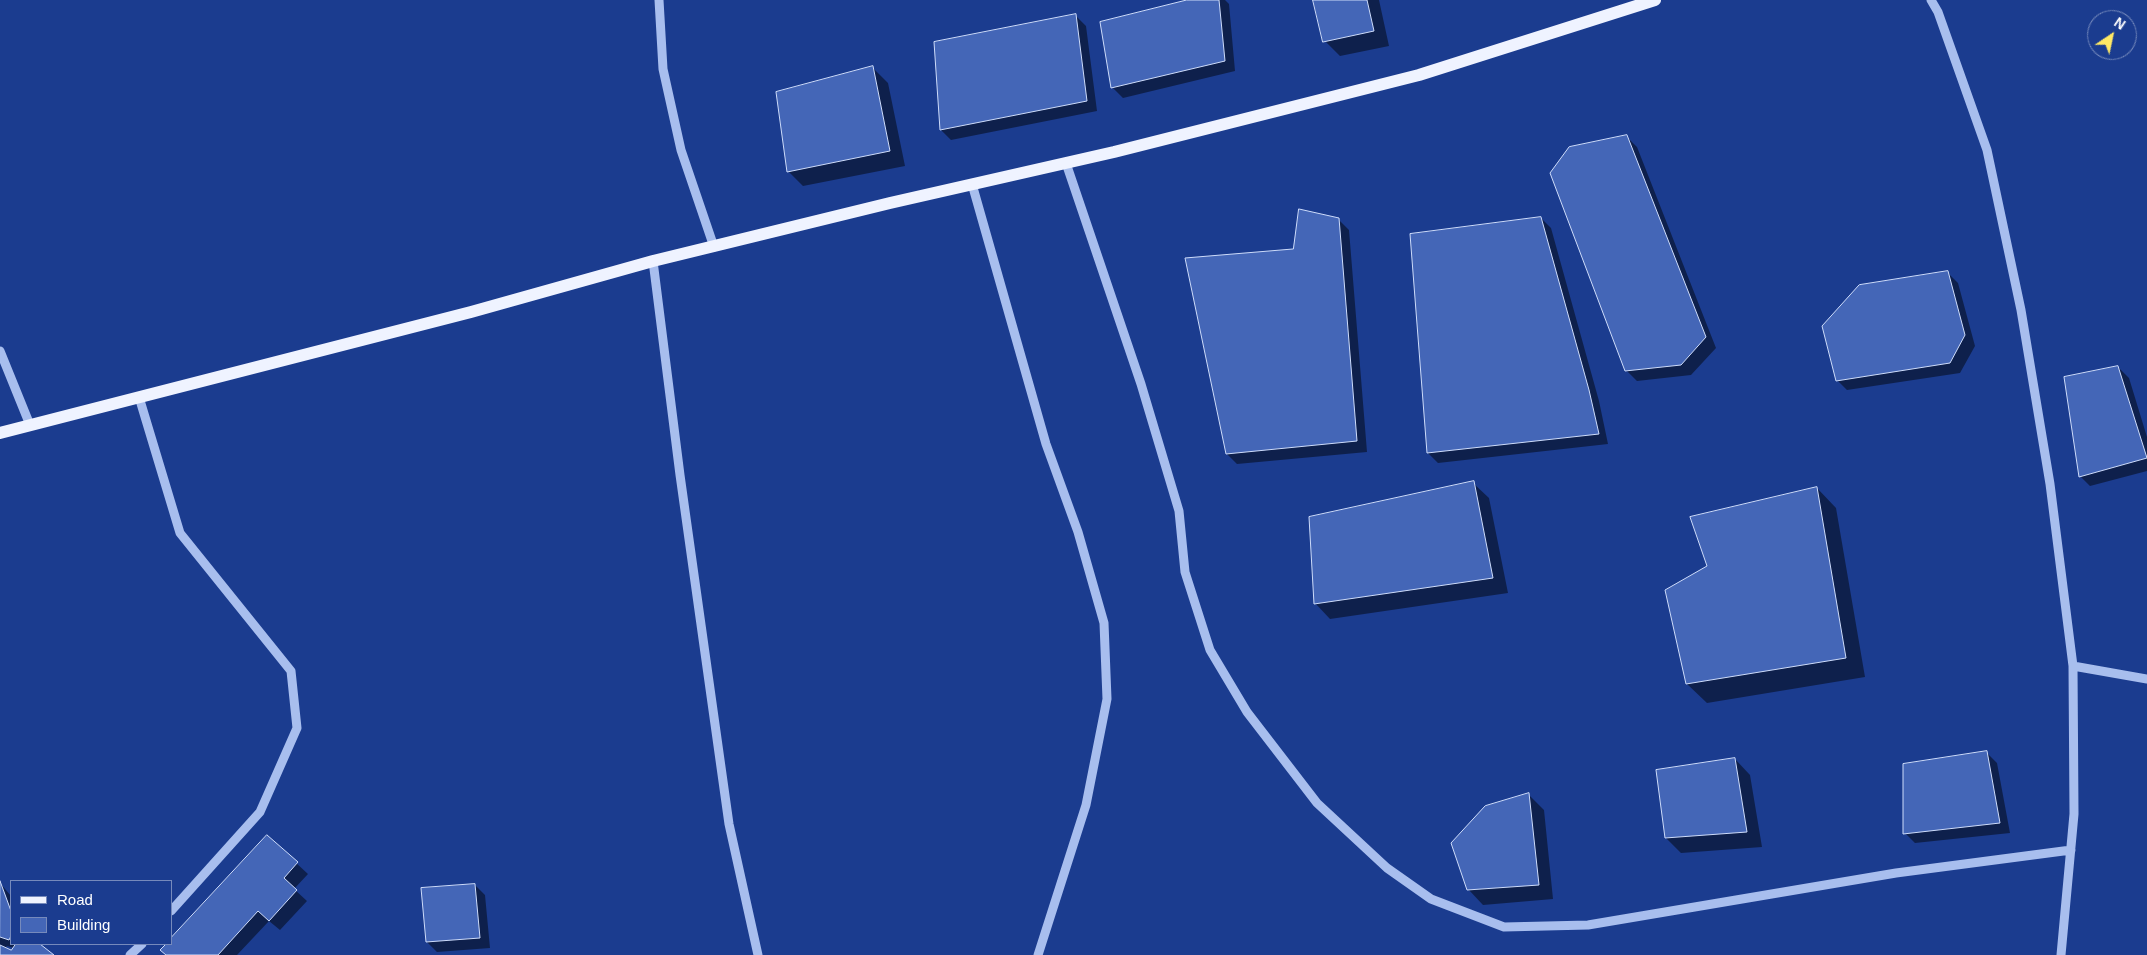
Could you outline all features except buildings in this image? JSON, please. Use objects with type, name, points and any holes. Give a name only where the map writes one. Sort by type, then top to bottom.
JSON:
[{"type":"main road","points":[[0,433],[471,312],[653,261],[1066,163],[1419,75],[1655,0]]},
{"type":"street","points":[[659,0],[662,69],[681,150],[714,247]]},
{"type":"street","points":[[1931,0],[1938,12],[1990,160],[2021,310],[2050,484],[2073,666],[2074,814],[2061,955]]},
{"type":"street","points":[[1066,163],[1142,384],[1179,510],[1185,572],[1210,650],[1247,712],[1317,803],[1387,868],[1432,900],[1504,927],[1588,925],[1896,873],[2071,850]]},
{"type":"street","points":[[972,184],[1046,444],[1078,532],[1104,623],[1107,699],[1088,796],[1038,955]]},
{"type":"street","points":[[653,261],[680,475],[729,824],[758,955]]},
{"type":"street","points":[[0,351],[30,425]]},
{"type":"street","points":[[139,396],[180,533],[291,671],[298,728],[260,812],[172,910]]},
{"type":"street","points":[[2073,666],[2147,679]]},
{"type":"street","points":[[130,955],[141,945]]}]
